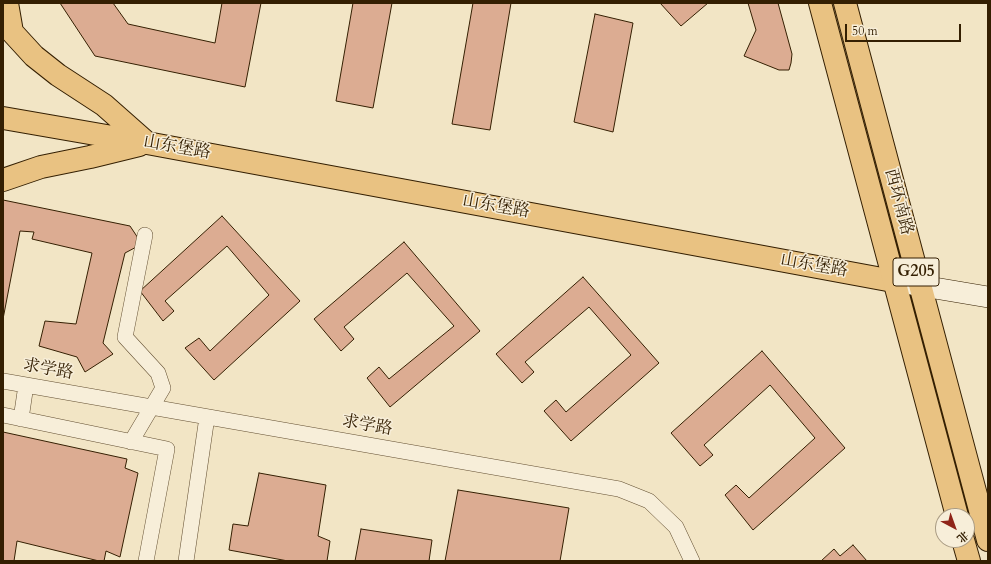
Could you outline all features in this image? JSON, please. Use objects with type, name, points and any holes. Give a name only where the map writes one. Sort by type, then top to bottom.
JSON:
[{"type":"main road","points":[[7,3],[12,32],[34,56],[58,75],[104,105],[147,143]]},
{"type":"main road","name":"西环南路","points":[[820,3],[955,508]]},
{"type":"main road","name":"西环南路","points":[[845,3],[988,540]]},
{"type":"main road","name":"山东堡路","points":[[3,118],[147,143],[893,281],[988,297]]},
{"type":"main road","points":[[3,180],[41,167],[147,143]]},
{"type":"main road","points":[[965,548],[969,561]]},
{"type":"street","points":[[131,442],[164,388],[158,373],[125,337],[145,235]]},
{"type":"street","name":"求学路","points":[[3,381],[619,489],[649,500],[676,527],[692,561]]},
{"type":"street","points":[[20,419],[26,385]]},
{"type":"street","points":[[3,416],[167,449],[146,561]]},
{"type":"street","points":[[186,561],[207,417]]},
{"type":"building","points":[[60,3],[113,3],[128,24],[215,43],[222,3],[261,3],[245,87],[95,56]]},
{"type":"building","points":[[353,3],[392,3],[373,108],[336,101]]},
{"type":"building","points":[[473,3],[511,3],[490,130],[452,124]]},
{"type":"building","points":[[660,3],[708,3],[681,26]]},
{"type":"building","points":[[748,3],[778,3],[792,54],[789,70],[779,70],[744,56],[756,30]]},
{"type":"building","points":[[595,14],[633,23],[613,132],[574,122]]},
{"type":"building","points":[[3,200],[130,226],[142,244],[125,253],[103,343],[113,354],[85,372],[77,357],[39,346],[45,321],[76,324],[92,253],[32,239],[34,232],[20,231],[3,319]]},
{"type":"building","points":[[222,216],[300,301],[214,380],[185,348],[199,338],[210,351],[269,295],[227,246],[165,301],[174,311],[163,321],[140,291]]},
{"type":"building","points":[[404,242],[480,331],[390,407],[367,378],[379,367],[389,379],[454,326],[407,273],[344,327],[354,339],[341,351],[314,319]]},
{"type":"building","points":[[583,277],[659,363],[571,441],[544,411],[556,400],[566,412],[631,355],[589,307],[525,362],[534,372],[522,383],[496,354]]},
{"type":"building","points":[[762,351],[845,448],[753,530],[725,495],[736,485],[749,498],[815,438],[770,385],[704,445],[713,455],[700,466],[671,433]]},
{"type":"building","points":[[3,432],[127,459],[125,468],[138,473],[120,557],[106,551],[104,561],[99,561],[17,541],[14,561],[3,561]]},
{"type":"building","points":[[259,473],[326,485],[318,536],[330,541],[327,561],[288,561],[229,550],[233,524],[248,526]]},
{"type":"building","points":[[458,490],[569,508],[560,561],[445,561]]},
{"type":"building","points":[[361,529],[432,540],[429,561],[355,561]]},
{"type":"building","points":[[853,545],[867,561],[821,561],[834,549],[840,556]]}]
